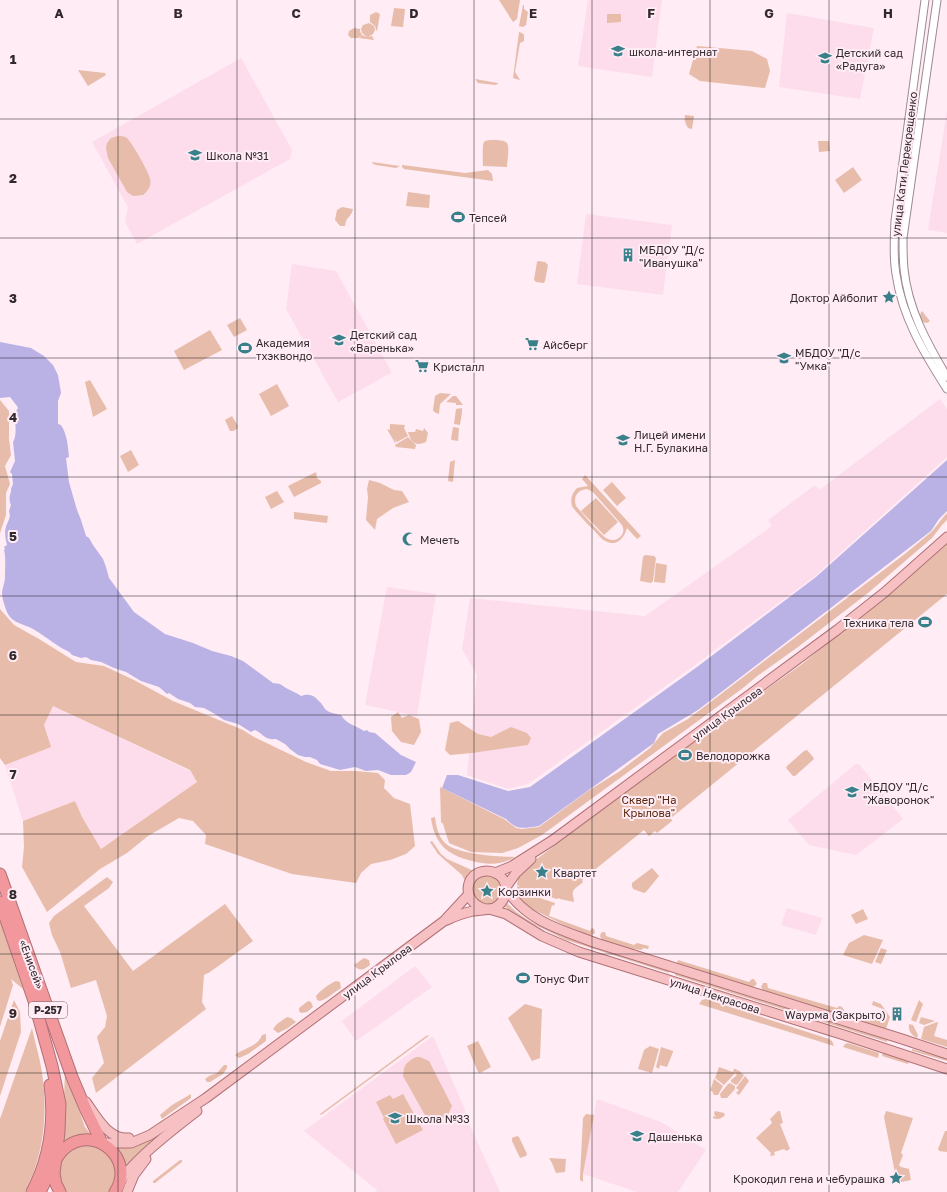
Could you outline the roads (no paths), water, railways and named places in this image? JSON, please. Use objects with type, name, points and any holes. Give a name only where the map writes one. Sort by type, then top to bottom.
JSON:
[{"type":"highway","name":"«Енисей»","points":[[0,874],[76,1087],[102,1143],[114,1153],[119,1161],[121,1170],[119,1187],[115,1192]]},
{"type":"highway","name":"«Енисей»","points":[[0,902],[38,1014],[52,1066],[60,1104],[59,1132],[54,1174],[56,1184],[60,1192]]},
{"type":"highway","name":"Р-257","points":[[32,1192],[48,1148],[52,1110],[47,1066],[38,1014]]},
{"type":"highway","name":"Р-257","points":[[40,1192],[59,1155],[65,1149],[78,1141],[92,1140],[102,1143]]},
{"type":"main road","name":"улица Крылова","points":[[280,1043],[444,921],[468,895],[471,879],[475,875],[480,872],[494,872],[512,866],[553,840],[837,630],[885,592],[947,537]]},
{"type":"main road","points":[[444,921],[458,915],[495,908],[503,900],[506,888],[516,873],[553,840]]},
{"type":"main road","points":[[494,872],[504,881],[506,888]]},
{"type":"main road","name":"улица Некрасова","points":[[506,888],[512,898],[526,912],[534,917],[596,943],[947,1054]]},
{"type":"main road","points":[[468,895],[475,905],[480,908],[487,909]]},
{"type":"main road","name":"улица Некрасова","points":[[487,909],[506,914],[542,936],[579,952],[947,1069]]},
{"type":"main road","points":[[102,1143],[131,1143],[150,1135],[206,1098],[280,1043]]},
{"type":"main road","points":[[119,1187],[138,1160],[280,1043]]},
{"type":"main road","points":[[76,1087],[107,1130],[119,1136],[132,1138],[171,1122]]},
{"type":"main road","points":[[127,1192],[140,1166],[172,1132]]},
{"type":"street","name":"улица Кати Перекрещенко","points":[[925,0],[895,221],[894,238],[896,273],[901,298],[913,331],[920,345],[947,389]]},
{"type":"street","name":"улица Кати Перекрещенко","points":[[937,0],[903,238],[904,269],[909,296],[918,323],[947,377]]},
{"type":"place","name":"школа-интернат","points":[[618,51]]},
{"type":"place","name":"Детский сад «Радуга»","points":[[825,58]]},
{"type":"place","name":"Школа №31","points":[[195,155]]},
{"type":"place","name":"Тепсей","points":[[458,217]]},
{"type":"place","name":"МБДОУ \"Д/с \"Иванушка\"","points":[[628,255]]},
{"type":"place","name":"Доктор Айболит","points":[[889,297]]},
{"type":"place","name":"Детский сад «Варенька»","points":[[339,340]]},
{"type":"place","name":"Айсберг","points":[[532,344]]},
{"type":"place","name":"Академия тхэквондо","points":[[245,348]]},
{"type":"place","name":"МБДОУ \"Д/с \"Умка\"","points":[[784,358]]},
{"type":"place","name":"Кристалл","points":[[422,366]]},
{"type":"place","name":"Лицей имени Н.Г. Булакина","points":[[623,440]]},
{"type":"place","name":"Мечеть","points":[[409,539]]},
{"type":"place","name":"Техника тела","points":[[925,622]]},
{"type":"place","name":"Велодорожка","points":[[685,755]]},
{"type":"place","name":"МБДОУ \"Д/с \"Жаворонок\"","points":[[852,792]]},
{"type":"place","name":"Квартет","points":[[542,872]]},
{"type":"place","name":"Корзинки","points":[[487,891]]},
{"type":"place","name":"Тонус Фит","points":[[523,978]]},
{"type":"place","name":"Wаурма (Закрыто)","points":[[897,1014]]},
{"type":"place","name":"Школа №33","points":[[395,1118]]},
{"type":"place","name":"Дашенька","points":[[637,1136]]},
{"type":"place","name":"Крокодил гена и чебурашка","points":[[896,1178]]},
{"type":"park label","name":"Сквер \"На Крылова\"","points":[[649,805]]}]
